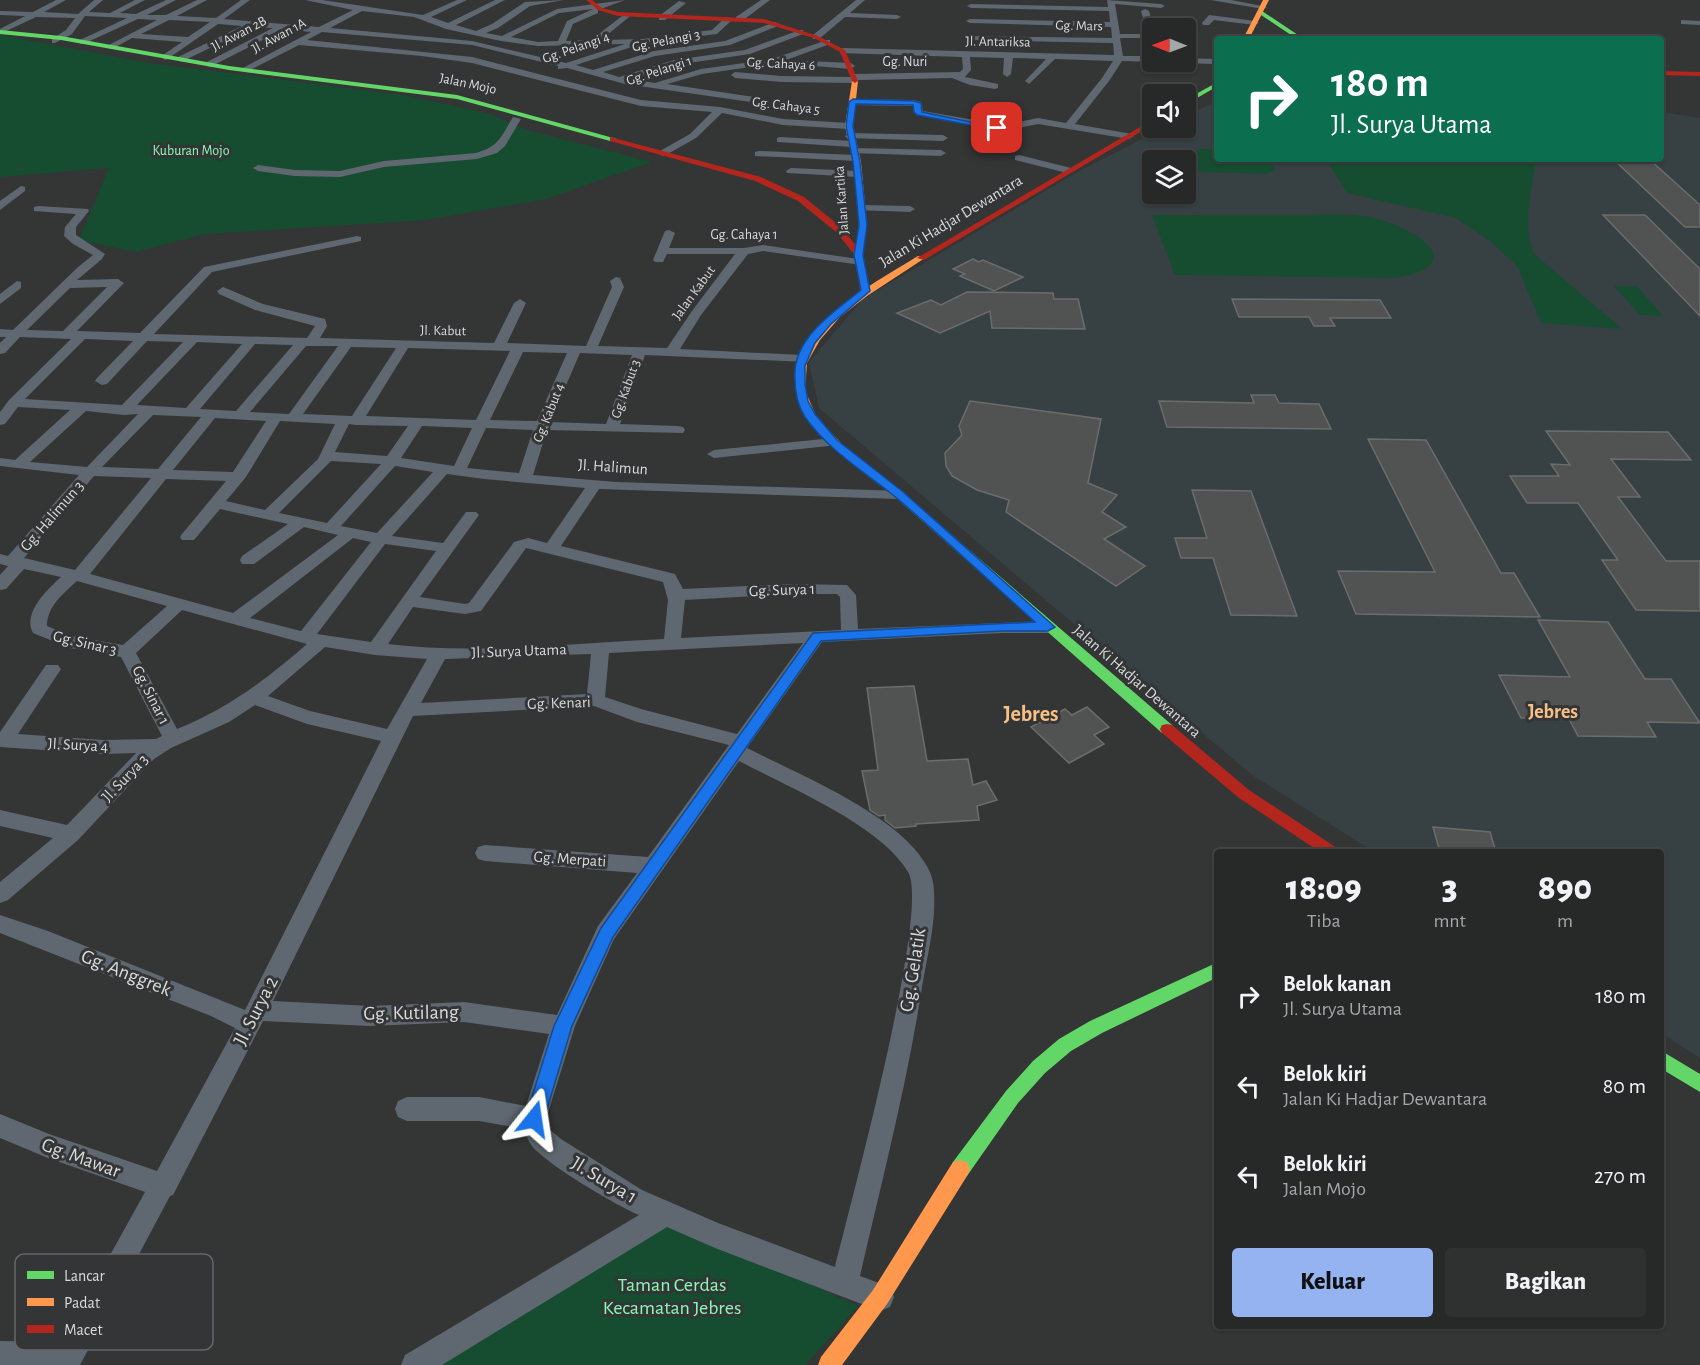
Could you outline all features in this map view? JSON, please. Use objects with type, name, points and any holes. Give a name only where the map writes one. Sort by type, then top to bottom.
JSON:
[{"type":"street","points":[[0,33],[62,0]]},
{"type":"street","points":[[62,37],[96,2],[109,0]]},
{"type":"street","points":[[93,24],[141,0]]},
{"type":"street","points":[[83,42],[172,0]]},
{"type":"street","points":[[110,47],[203,0]]},
{"type":"street","points":[[162,58],[246,0]]},
{"type":"street","points":[[309,0],[357,9],[424,17],[474,34],[546,45],[643,40]]},
{"type":"street","points":[[424,17],[463,0]]},
{"type":"street","points":[[418,27],[450,26],[501,0]]},
{"type":"street","points":[[455,42],[495,26],[528,4],[560,0]]},
{"type":"street","points":[[501,39],[553,12],[621,0]]},
{"type":"street","name":"Gg. Pelangi 4","points":[[534,77],[643,40],[705,34],[717,30],[766,0]]},
{"type":"street","points":[[707,71],[774,61],[821,40],[859,0]]},
{"type":"street","points":[[1215,0],[1261,10],[1297,36]]},
{"type":"street","points":[[369,1],[439,12]]},
{"type":"street","name":"Jl. Awan 1A","points":[[243,70],[298,42],[369,1]]},
{"type":"street","points":[[662,18],[682,3]]},
{"type":"street","points":[[955,76],[966,73],[972,3],[1161,6]]},
{"type":"street","points":[[1069,125],[1106,79],[1119,58],[1111,4]]},
{"type":"street","points":[[595,6],[626,15],[734,19],[774,24],[821,40],[843,51],[853,74]]},
{"type":"street","points":[[560,45],[570,23],[595,6]]},
{"type":"street","points":[[231,10],[249,12]]},
{"type":"street","points":[[1208,19],[1261,10]]},
{"type":"street","points":[[1248,36],[1261,10]]},
{"type":"street","name":"Gg. Mars","points":[[969,38],[1145,36],[1149,24],[1145,11]]},
{"type":"street","points":[[3,15],[169,17],[455,42],[524,54],[618,80],[751,99]]},
{"type":"street","points":[[543,59],[587,44],[626,15]]},
{"type":"street","points":[[844,15],[897,17]]},
{"type":"street","points":[[318,19],[361,22]]},
{"type":"street","points":[[970,21],[1114,25]]},
{"type":"street","points":[[1684,22],[1700,23]]},
{"type":"street","points":[[155,24],[207,27]]},
{"type":"street","points":[[182,59],[252,24]]},
{"type":"street","name":"Gg. Pelangi 3","points":[[562,84],[654,54],[727,43],[774,24]]},
{"type":"street","name":"Jl. Awan 2B","points":[[210,64],[282,27]]},
{"type":"street","points":[[62,37],[83,28]]},
{"type":"street","points":[[618,80],[674,63],[747,52],[800,32]]},
{"type":"street","name":"Jalan Mojo","points":[[0,33],[62,37],[162,58],[457,97],[583,134],[664,153],[780,187],[814,209],[844,235],[856,254]]},
{"type":"street","points":[[132,36],[189,39]]},
{"type":"street","points":[[62,37],[236,73],[447,101],[583,134],[765,188],[791,203],[856,254],[865,291]]},
{"type":"street","name":"Gg. Cahaya 5","points":[[298,42],[422,53],[500,65],[534,77],[621,99],[732,112],[783,122],[852,143]]},
{"type":"street","points":[[500,65],[546,45]]},
{"type":"street","name":"Jl. Antariksa","points":[[843,51],[1142,59]]},
{"type":"street","points":[[1007,74],[1010,55]]},
{"type":"street","points":[[1029,81],[1053,56]]},
{"type":"street","points":[[774,61],[853,74]]},
{"type":"street","points":[[1196,62],[1214,63]]},
{"type":"street","name":"Gg. Cahaya 6","points":[[707,71],[781,78],[853,74]]},
{"type":"street","name":"Gg. Pelangi 1","points":[[621,99],[651,86],[707,71]]},
{"type":"street","points":[[1664,73],[1700,74]]},
{"type":"street","name":"Gg. Nuri","points":[[853,74],[955,76],[973,83],[994,86]]},
{"type":"street","name":"Jalan Kartika","points":[[853,74],[852,143],[858,174],[863,225],[856,254]]},
{"type":"street","points":[[681,77],[714,81]]},
{"type":"street","points":[[725,82],[769,87],[781,78]]},
{"type":"street","points":[[1196,97],[1214,86]]},
{"type":"street","points":[[732,112],[760,93]]},
{"type":"street","points":[[853,102],[914,103],[918,104],[920,113],[1003,128],[1034,121],[1129,136]]},
{"type":"street","points":[[664,153],[693,136],[720,110]]},
{"type":"street","points":[[258,168],[295,173],[340,174],[384,164],[477,156],[494,151],[502,144],[516,119]]},
{"type":"street","name":"Jalan Ki Hadjar Dewantara","points":[[1142,128],[1067,170],[865,291],[822,328],[810,342],[802,359],[800,375],[803,401],[818,427],[833,442],[898,494],[1048,627],[1244,794],[1327,849]]},
{"type":"street","points":[[759,154],[852,143],[943,138]]},
{"type":"street","points":[[780,140],[852,143],[941,153]]},
{"type":"street","points":[[1019,158],[1067,170]]},
{"type":"street","points":[[791,171],[858,174]]},
{"type":"street","points":[[0,207],[21,189]]},
{"type":"street","points":[[861,208],[910,209]]},
{"type":"street","points":[[0,350],[99,254],[78,244],[70,236],[71,226],[84,211],[38,209]]},
{"type":"street","name":"Gg. Cahaya 1","points":[[669,233],[660,255],[767,248],[856,254]]},
{"type":"street","points":[[102,381],[208,269],[357,239]]},
{"type":"street","name":"Jalan Kabut","points":[[671,353],[696,314],[744,251]]},
{"type":"street","points":[[590,350],[616,291],[616,281]]},
{"type":"street","points":[[67,285],[118,284],[67,334]]},
{"type":"street","points":[[0,300],[17,285]]},
{"type":"street","points":[[223,291],[259,307],[321,322],[321,326],[239,416]]},
{"type":"street","points":[[499,347],[520,303]]},
{"type":"street","name":"Jl. Kabut","points":[[0,333],[640,351],[802,359]]},
{"type":"street","points":[[5,411],[83,334]]},
{"type":"street","points":[[124,411],[194,338]]},
{"type":"street","points":[[188,414],[252,340]]},
{"type":"street","points":[[293,418],[346,344]]},
{"type":"street","points":[[268,515],[311,475],[405,345]]},
{"type":"street","name":"Jl. Surya 3","points":[[0,894],[71,834],[165,742],[219,718],[254,698],[313,640],[381,539],[450,471],[518,348]]},
{"type":"street","name":"Gg. Kabut 4","points":[[525,478],[542,425],[575,349]]},
{"type":"street","name":"Gg. Kabut 3","points":[[612,427],[640,351]]},
{"type":"street","points":[[5,411],[81,408],[210,415],[678,430]]},
{"type":"street","points":[[18,465],[81,408]]},
{"type":"street","name":"Gg. Halimun 3","points":[[0,585],[11,561],[91,471],[148,412]]},
{"type":"street","points":[[76,575],[210,415]]},
{"type":"street","points":[[188,537],[239,477],[264,439],[275,417]]},
{"type":"street","points":[[330,528],[356,503],[393,461],[418,422]]},
{"type":"street","points":[[714,454],[833,442]]},
{"type":"street","name":"Jl. Halimun","points":[[326,456],[393,461],[450,471],[595,484],[898,494]]},
{"type":"street","points":[[0,462],[91,471],[239,477]]},
{"type":"street","points":[[552,548],[595,484]]},
{"type":"street","points":[[217,504],[381,539],[447,548]]},
{"type":"street","points":[[375,649],[471,514]]},
{"type":"street","points":[[248,560],[301,522]]},
{"type":"street","points":[[236,620],[351,532]]},
{"type":"street","points":[[409,601],[465,609],[475,607],[522,543],[663,575],[673,582],[675,595],[672,644]]},
{"type":"street","name":"Jl. Surya Utama","points":[[11,561],[76,575],[313,640],[375,649],[439,654],[1048,627]]},
{"type":"street","name":"Gg. Sinar 3","points":[[76,575],[48,602],[39,619],[39,629],[67,640],[128,652]]},
{"type":"street","name":"Gg. Surya 1","points":[[675,595],[781,589],[841,589],[848,596],[850,634]]},
{"type":"street","points":[[128,652],[179,604]]},
{"type":"street","points":[[407,1109],[479,1109],[534,1119],[563,1026],[606,933],[817,636]]},
{"type":"street","points":[[595,700],[601,647]]},
{"type":"street","name":"Gg. Sinar 1","points":[[128,652],[165,742]]},
{"type":"street","name":"Jl. Surya 2","points":[[126,1254],[253,1017],[392,737],[439,654]]},
{"type":"street","points":[[2,741],[52,669]]},
{"type":"street","points":[[254,698],[307,717],[392,737]]},
{"type":"street","name":"Gg. Kenari","points":[[407,710],[595,700],[739,746]]},
{"type":"street","name":"Jl. Surya 4","points":[[2,741],[103,747],[165,742]]},
{"type":"street","name":"Gg. Gelatik","points":[[739,746],[891,839],[903,849],[918,869],[924,889],[923,912],[900,1052],[844,1285]]},
{"type":"street","points":[[0,818],[71,834]]},
{"type":"street","name":"Gg. Merpati","points":[[485,853],[654,866]]},
{"type":"street","name":"Gg. Anggrek","points":[[0,924],[219,1009],[253,1017]]},
{"type":"street","points":[[829,1365],[880,1297],[974,1148],[1012,1097],[1039,1067],[1065,1045],[1096,1027],[1214,971]]},
{"type":"street","name":"Gg. Kutilang","points":[[253,1017],[464,1012],[563,1026]]},
{"type":"street","points":[[1664,1061],[1700,1084]]},
{"type":"street","name":"Jl. Surya 1","points":[[534,1119],[539,1136],[552,1148],[633,1199],[665,1214],[880,1297]]},
{"type":"street","name":"Gg. Mawar","points":[[0,1126],[48,1146],[164,1186]]},
{"type":"street","points":[[415,1365],[513,1308],[665,1214]]},
{"type":"street","points":[[0,1355],[67,1360]]},
{"type":"shaded area","points":[[1214,102],[1214,162],[1664,162],[1664,112],[1700,118],[1700,1058],[1664,1035],[1664,849],[1369,849],[1252,775],[819,408],[809,362],[863,299],[1079,171],[1144,138],[1196,138],[1196,111]]},
{"type":"green space","name":"Kuburan Mojo","points":[[0,35],[149,63],[402,95],[487,113],[527,130],[652,162],[546,199],[426,220],[205,234],[135,252],[79,240],[109,168],[0,177]]},
{"type":"green space","points":[[1200,149],[1214,149],[1214,162],[1270,162],[1275,170],[1267,174],[1201,172],[1196,169],[1196,150]]},
{"type":"green space","points":[[1328,162],[1536,162],[1528,219],[1530,243],[1534,254],[1622,329],[1541,323],[1517,266],[1489,240],[1456,218],[1347,193]]},
{"type":"green space","points":[[1335,214],[1364,216],[1390,223],[1420,238],[1430,248],[1434,257],[1430,265],[1417,273],[1393,278],[1175,275],[1152,215]]},
{"type":"green space","points":[[1614,286],[1637,286],[1663,316],[1640,315]]},
{"type":"green space","name":"Taman Cerdas Kecamatan Jebres","points":[[665,1217],[858,1306],[805,1365],[428,1365]]},
{"type":"building","points":[[1616,162],[1652,162],[1700,205],[1700,227],[1685,227]]},
{"type":"building","points":[[1603,215],[1645,215],[1700,269],[1700,316]]},
{"type":"building","points":[[973,259],[979,262],[983,260],[1023,277],[994,291],[960,276],[965,274],[953,269]]},
{"type":"building","points":[[967,292],[1053,293],[1054,299],[1078,299],[1085,329],[992,328],[990,311],[940,333],[897,313],[931,300],[941,305]]},
{"type":"building","points":[[1232,299],[1380,300],[1391,318],[1330,318],[1335,326],[1314,326],[1309,317],[1239,317]]},
{"type":"building","points":[[1251,395],[1275,395],[1279,403],[1319,404],[1331,429],[1167,427],[1159,401],[1254,403]]},
{"type":"building","points":[[970,401],[1101,419],[1088,483],[1117,495],[1102,512],[1126,527],[1104,539],[1145,566],[1116,586],[1006,512],[1009,500],[977,490],[952,476],[946,466],[945,453],[962,435],[959,426]]},
{"type":"building","points":[[1546,431],[1668,432],[1691,460],[1611,459],[1640,497],[1618,497],[1666,561],[1700,561],[1700,611],[1636,610],[1602,560],[1618,560],[1578,503],[1527,503],[1510,476],[1559,476],[1551,464],[1570,465]]},
{"type":"building","points":[[1368,439],[1426,440],[1501,573],[1514,573],[1540,617],[1356,614],[1338,571],[1435,572]]},
{"type":"building","points":[[1192,490],[1251,491],[1297,616],[1231,615],[1213,558],[1181,558],[1175,538],[1207,538]]},
{"type":"building","points":[[1538,620],[1608,622],[1645,679],[1671,679],[1700,723],[1647,722],[1656,737],[1578,736],[1569,719],[1521,718],[1499,675],[1570,677]]},
{"type":"building","points":[[914,686],[927,761],[968,759],[973,785],[986,781],[997,800],[977,806],[979,820],[916,824],[916,826],[895,828],[885,820],[885,815],[879,816],[870,810],[862,771],[878,770],[867,688]]},
{"type":"building","points":[[1087,707],[1109,727],[1094,735],[1104,744],[1069,763],[1031,727],[1065,709],[1072,715]]},
{"type":"building","points":[[1433,827],[1490,832],[1495,849],[1439,849]]},
{"type":"traffic: fast","points":[[1260,12],[1296,36]]},
{"type":"traffic: fast","points":[[0,32],[61,38],[229,68],[457,97],[613,139]]},
{"type":"traffic: fast","points":[[1196,97],[1214,86]]},
{"type":"traffic: fast","points":[[842,449],[898,494],[1167,729]]},
{"type":"traffic: fast","points":[[960,1169],[1012,1097],[1039,1067],[1065,1045],[1096,1027],[1214,971]]},
{"type":"traffic: fast","points":[[1664,1061],[1700,1084]]},
{"type":"traffic: slow","points":[[1248,36],[1266,0]]},
{"type":"traffic: slow","points":[[855,81],[849,126],[857,162],[863,225],[859,255]]},
{"type":"traffic: slow","points":[[842,449],[813,419],[800,390],[802,363],[816,338],[837,315],[864,294],[921,258]]},
{"type":"traffic: slow","points":[[829,1365],[880,1297],[960,1169]]},
{"type":"traffic: jam","points":[[589,0],[600,9],[618,14],[764,21],[816,37],[843,51],[855,81]]},
{"type":"traffic: jam","points":[[1664,73],[1700,74]]},
{"type":"traffic: jam","points":[[921,258],[1142,128]]},
{"type":"traffic: jam","points":[[613,139],[758,179],[801,199],[839,230],[858,254],[865,291]]},
{"type":"traffic: jam","points":[[1167,729],[1244,794],[1327,849]]},
{"type":"district","name":"Jebres","points":[[1553,712]]},
{"type":"district","name":"Jebres","points":[[1031,714]]},
{"type":"route","points":[[534,1119],[563,1026],[606,933],[817,636],[1019,626],[1048,627],[898,494],[833,442],[810,415],[803,401],[800,384],[800,366],[810,342],[828,322],[865,291],[859,255],[863,225],[856,162],[849,126],[853,102],[914,103],[918,104],[920,113],[997,128]]}]
